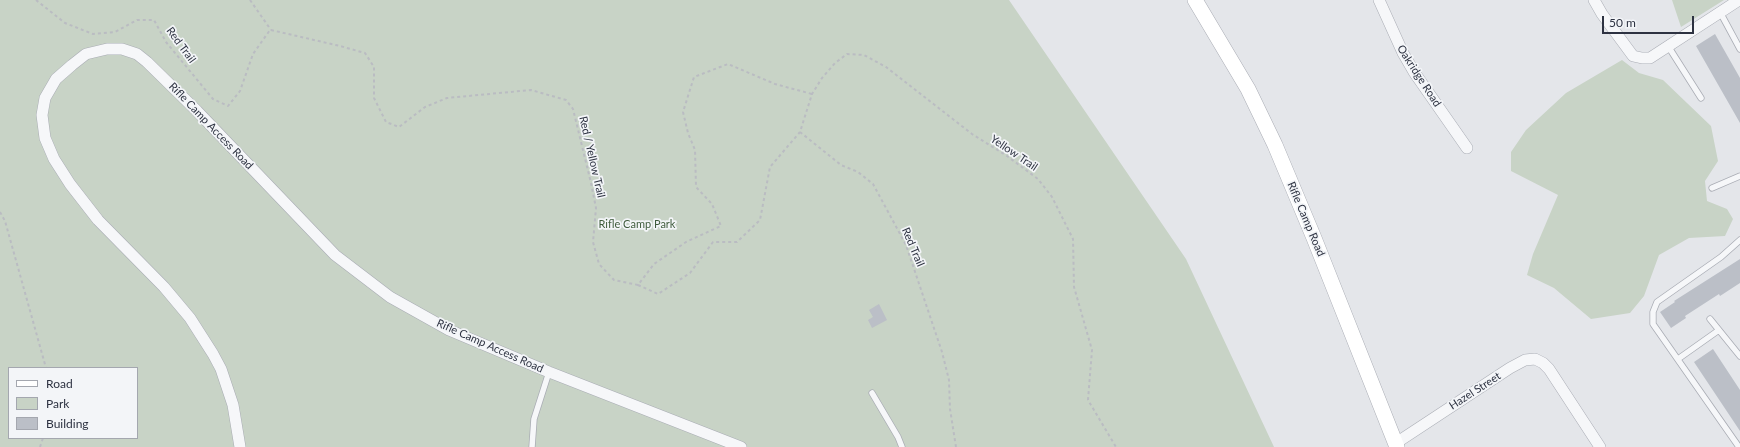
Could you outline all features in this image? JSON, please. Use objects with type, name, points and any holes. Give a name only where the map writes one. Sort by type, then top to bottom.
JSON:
[{"type":"street","name":"Rifle Camp Road","points":[[1195,0],[1248,89],[1275,145],[1314,238],[1396,445]]},
{"type":"street","name":"Oakridge Road","points":[[1379,0],[1403,53],[1414,72],[1467,148]]},
{"type":"street","points":[[1594,0],[1602,14],[1633,56],[1642,58],[1650,58],[1739,0]]},
{"type":"street","name":"Rifle Camp Access Road","points":[[240,447],[233,405],[221,369],[209,348],[190,318],[164,287],[98,220],[70,184],[54,159],[45,138],[42,115],[45,98],[56,79],[86,54],[107,49],[122,49],[137,54],[162,76],[197,111],[335,256],[390,297],[449,330],[548,372],[741,447]]},
{"type":"street","name":"Hazel Street","points":[[1396,445],[1525,360],[1535,359],[1543,363],[1554,377],[1600,447]]},
{"type":"lane","points":[[1720,12],[1740,49]]},
{"type":"lane","points":[[1668,45],[1701,98]]},
{"type":"lane","points":[[1712,188],[1740,176]]},
{"type":"lane","points":[[1739,447],[1653,324],[1653,312],[1657,302],[1721,257],[1740,240]]},
{"type":"lane","points":[[1710,319],[1740,356]]},
{"type":"lane","points":[[1678,359],[1719,330]]},
{"type":"lane","points":[[532,447],[534,419],[548,372]]},
{"type":"lane","points":[[872,393],[898,437],[902,447]]},
{"type":"path","name":"Red Trail","points":[[36,0],[64,23],[93,34],[115,32],[137,20],[154,20],[166,42],[212,99],[228,106],[240,91],[253,54],[271,30]]},
{"type":"path","points":[[250,0],[271,30]]},
{"type":"path","name":"Red / Yellow Trail","points":[[271,30],[365,53],[374,67],[374,98],[386,122],[399,128],[425,108],[446,98],[531,90],[566,100],[573,109],[591,183],[596,208],[593,242],[599,264],[614,280],[638,285]]},
{"type":"path","name":"Yellow Trail","points":[[812,94],[822,78],[835,63],[847,54],[864,54],[886,67],[972,134],[1007,156],[1038,179],[1052,197],[1073,239],[1074,287],[1092,350],[1088,400],[1116,447]]},
{"type":"path","points":[[728,64],[775,84],[812,94],[800,132],[770,168],[760,220],[737,242],[713,242],[690,273],[658,294],[638,285],[654,264],[686,242],[721,226],[712,204],[696,187],[694,150],[683,112],[694,77],[728,64]]},
{"type":"path","name":"Red Trail","points":[[800,132],[841,165],[858,172],[873,184],[906,245],[942,352],[949,380],[950,409],[956,447]]},
{"type":"path","points":[[0,212],[5,220],[46,367]]},
{"type":"green space","name":"Rifle Camp Park","points":[[0,0],[1009,0],[1186,259],[1274,447],[0,447]]},
{"type":"green space","points":[[1672,0],[1724,0],[1681,27]]},
{"type":"green space","points":[[1622,60],[1639,73],[1663,80],[1711,126],[1718,161],[1705,181],[1707,201],[1727,209],[1733,219],[1725,236],[1689,238],[1659,255],[1644,296],[1630,313],[1591,319],[1554,288],[1527,275],[1533,254],[1558,195],[1511,171],[1511,152],[1526,130],[1566,93]]},
{"type":"building","points":[[1715,34],[1740,78],[1740,123],[1696,46]]},
{"type":"building","points":[[1740,259],[1740,283],[1720,296],[1719,294],[1685,316],[1686,318],[1671,328],[1660,312],[1675,302],[1674,301]]},
{"type":"building","points":[[879,304],[887,320],[872,328],[868,320],[873,317],[869,310]]},
{"type":"building","points":[[1713,349],[1740,390],[1740,431],[1694,362]]}]
